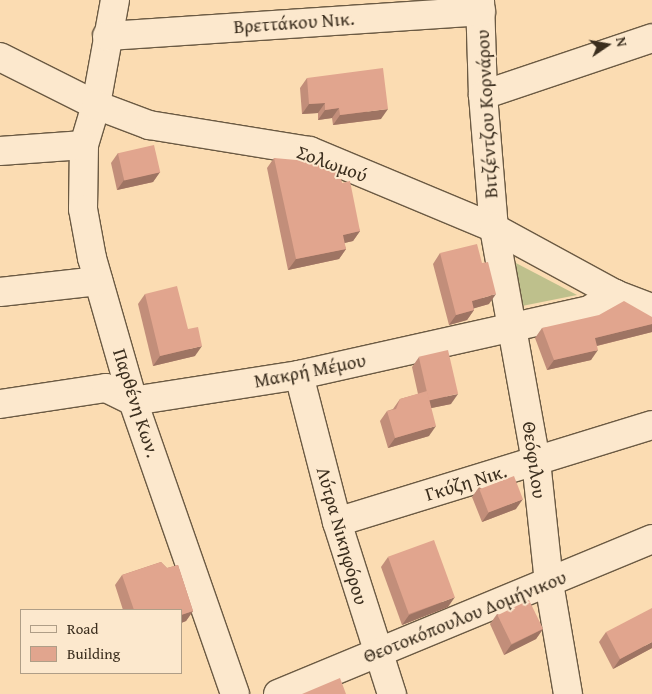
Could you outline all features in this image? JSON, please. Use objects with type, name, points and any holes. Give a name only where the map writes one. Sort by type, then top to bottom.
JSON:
[{"type":"street","name":"Παρθένη Κων.","points":[[115,0],[96,105],[84,145],[83,209],[98,281],[133,401],[235,694]]},
{"type":"street","name":"Βρεττάκου Νικ.","points":[[107,36],[480,5]]},
{"type":"street","name":"Βιτζέντζου Κορνάρου","points":[[480,5],[483,95],[494,228]]},
{"type":"street","points":[[483,95],[652,38]]},
{"type":"street","name":"Σολωμού","points":[[0,57],[96,105],[149,125],[310,151],[494,228],[615,294],[652,308]]},
{"type":"street","points":[[0,151],[84,145]]},
{"type":"street","name":"Θεόφιλου","points":[[494,228],[536,461],[550,583],[568,694]]},
{"type":"street","points":[[0,292],[98,281]]},
{"type":"street","name":"Μακρή Μέμου","points":[[133,401],[298,375],[589,310],[615,294]]},
{"type":"street","name":"Λύτρα Νικηφόρου","points":[[298,375],[337,522],[376,654],[392,694]]},
{"type":"street","points":[[0,404],[106,388],[133,401]]},
{"type":"street","name":"Γκύζη Νικ.","points":[[337,522],[652,425]]},
{"type":"street","name":"Θεοτοκόπουλου Δομήνικου","points":[[278,694],[550,583],[652,539]]},
{"type":"green space","points":[[514,262],[577,295],[522,306]]},
{"type":"building","points":[[383,68],[388,109],[340,115],[339,108],[325,110],[325,103],[309,104],[307,78]]},
{"type":"building","points":[[154,145],[160,172],[124,181],[118,153]]},
{"type":"building","points":[[274,158],[330,163],[339,167],[342,183],[350,181],[360,231],[343,235],[346,249],[296,259]]},
{"type":"building","points":[[477,244],[482,263],[488,262],[496,294],[472,301],[474,310],[456,315],[440,253]]},
{"type":"building","points":[[177,286],[188,329],[198,327],[202,346],[160,356],[145,294]]},
{"type":"building","points":[[624,301],[652,317],[652,324],[595,338],[598,350],[554,360],[542,328],[599,315]]},
{"type":"building","points":[[448,350],[458,394],[429,401],[419,357]]},
{"type":"building","points":[[427,391],[436,426],[395,438],[387,411],[396,409],[400,399]]},
{"type":"building","points":[[514,476],[523,499],[488,513],[479,489]]},
{"type":"building","points":[[434,540],[455,597],[409,614],[388,557]]},
{"type":"building","points":[[161,562],[167,568],[178,565],[193,611],[182,615],[182,609],[134,609],[122,575]]},
{"type":"building","points":[[529,600],[543,629],[512,644],[498,615]]},
{"type":"building","points":[[652,608],[652,642],[620,659],[606,632]]},
{"type":"building","points":[[340,678],[346,694],[302,694]]}]
